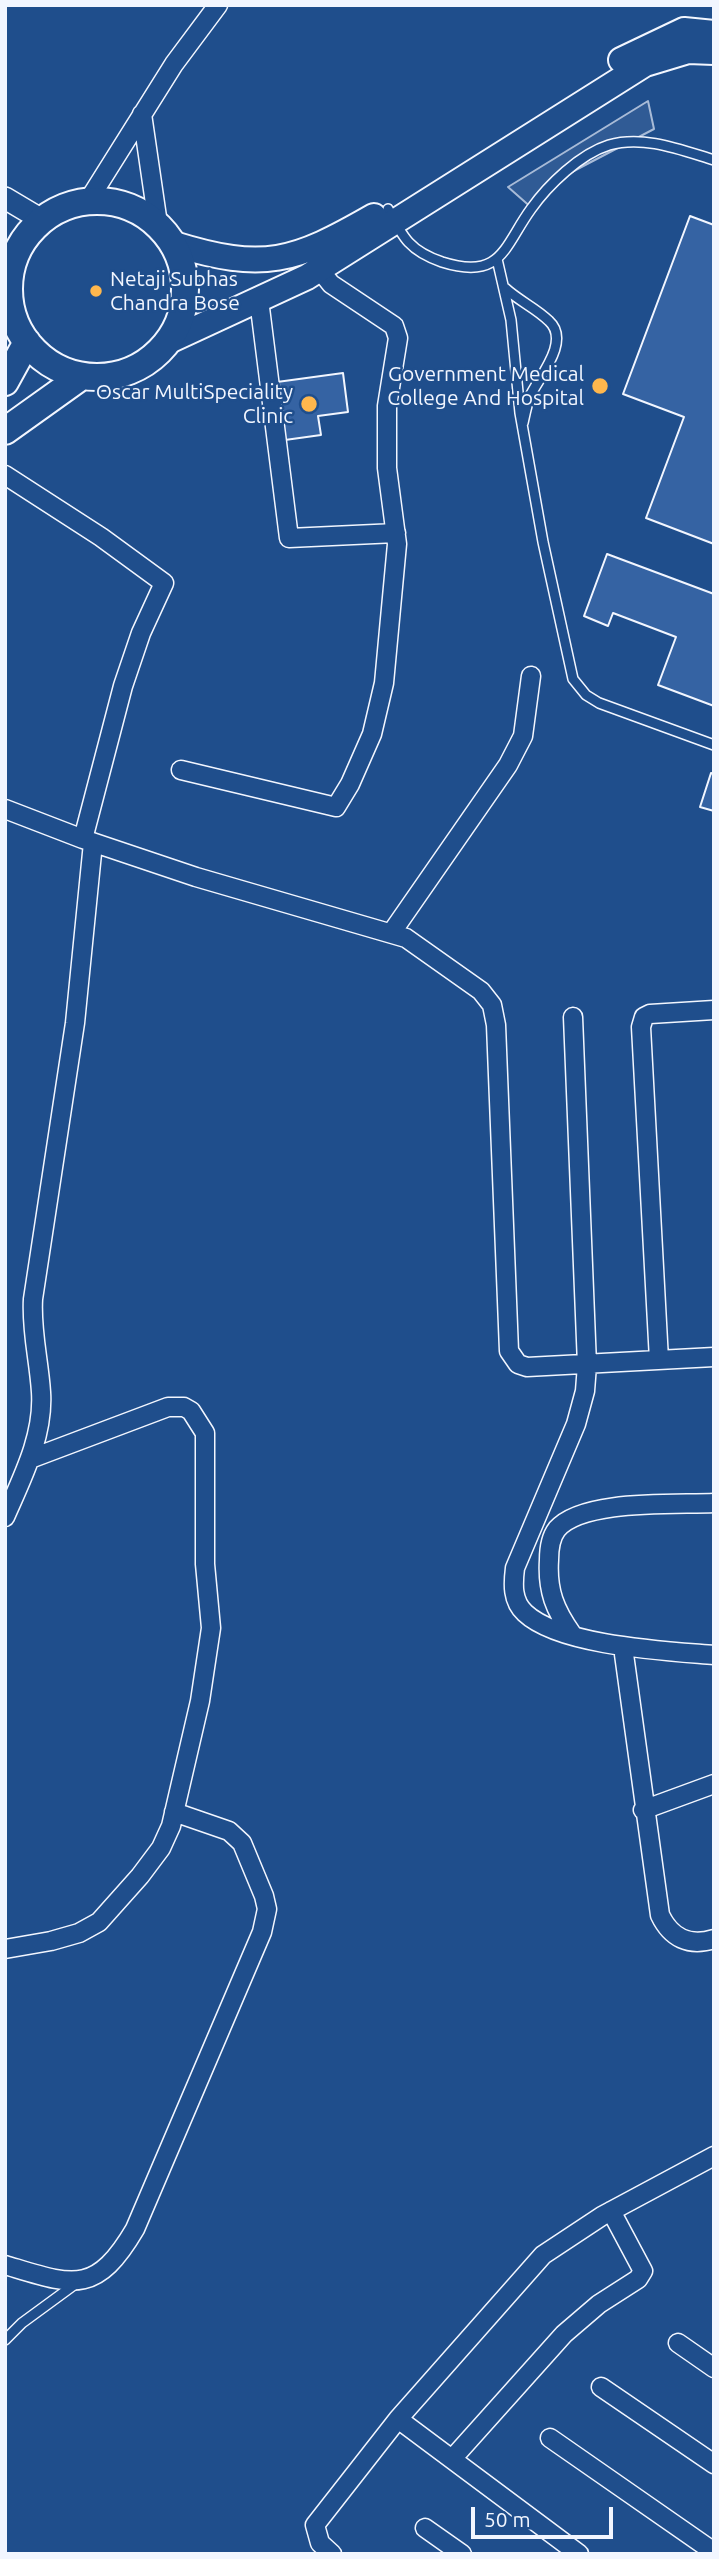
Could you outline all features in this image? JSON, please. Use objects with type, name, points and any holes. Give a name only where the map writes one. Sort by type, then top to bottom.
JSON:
[{"type":"main road","points":[[170,340],[259,300],[319,269],[631,53],[684,30],[714,33]]},
{"type":"main road","points":[[5,382],[18,339],[11,311],[9,285],[18,245],[64,207],[88,201],[113,202],[138,210],[166,234],[217,257],[250,261],[277,258],[322,246],[392,216],[645,64],[688,51],[714,52]]},
{"type":"main road","points":[[18,339],[58,368],[82,376],[107,377],[132,371],[153,358],[170,340],[182,317],[186,292],[184,267],[166,234]]},
{"type":"main road","points":[[5,431],[82,376]]},
{"type":"street","points":[[88,201],[174,64],[218,5]]},
{"type":"street","points":[[142,114],[166,234]]},
{"type":"street","points":[[5,198],[18,245]]},
{"type":"street","points":[[181,770],[335,807],[350,784],[379,714],[396,580],[396,533],[387,468],[387,428],[388,388],[397,331],[331,284],[319,269]]},
{"type":"street","points":[[259,300],[289,538],[396,533]]},
{"type":"street","points":[[5,475],[102,537],[164,583],[141,633],[123,685],[88,841],[75,1023],[33,1299],[33,1328],[41,1393],[37,1437],[5,1517]]},
{"type":"street","points":[[392,932],[508,765],[523,736],[531,676]]},
{"type":"street","points":[[5,809],[88,841],[196,877],[392,932],[428,951],[464,976],[492,1005],[500,1066],[509,1351],[518,1364],[527,1367],[714,1357]]},
{"type":"street","points":[[659,1360],[640,1027],[644,1017],[650,1014],[714,1010]]},
{"type":"street","points":[[572,1017],[587,1365],[581,1408],[515,1568],[513,1585],[517,1602],[525,1613],[572,1634],[623,1647],[714,1655]]},
{"type":"street","points":[[5,1948],[51,1941],[79,1933],[99,1922],[114,1909],[161,1847],[174,1812],[200,1701],[210,1638],[205,1563],[205,1433],[191,1411],[184,1407],[168,1407],[30,1459]]},
{"type":"street","points":[[572,1634],[556,1611],[550,1596],[550,1546],[558,1528],[575,1516],[607,1508],[714,1503]]},
{"type":"street","points":[[623,1647],[657,1901],[666,1928],[688,1942],[698,1943],[714,1939]]},
{"type":"street","points":[[643,1810],[714,1784]]},
{"type":"street","points":[[5,2265],[54,2280],[79,2281],[100,2273],[113,2262],[135,2229],[266,1919],[264,1896],[242,1843],[229,1831],[174,1812]]},
{"type":"street","points":[[332,2554],[320,2543],[314,2525],[398,2419],[543,2255],[611,2211],[714,2156]]},
{"type":"street","points":[[452,2459],[564,2334],[599,2304],[638,2279],[643,2271],[611,2211]]},
{"type":"street","points":[[678,2343],[714,2368]]},
{"type":"street","points":[[601,2388],[714,2464]]},
{"type":"street","points":[[398,2419],[579,2554]]},
{"type":"street","points":[[550,2438],[714,2552]]},
{"type":"street","points":[[425,2528],[462,2554]]},
{"type":"lane","points":[[392,216],[412,249],[440,261],[469,268],[498,259],[510,247],[527,214],[548,188],[600,149],[626,142],[651,143],[714,160]]},
{"type":"lane","points":[[498,259],[505,288],[523,425],[543,542],[573,679],[586,695],[599,703],[714,745]]},
{"type":"lane","points":[[505,288],[520,302],[549,320],[556,338],[552,358],[530,397],[523,425]]},
{"type":"lane","points":[[5,2340],[22,2323],[79,2281]]},
{"type":"shaded area","points":[[648,101],[654,129],[570,173],[533,209],[508,187]]},
{"type":"building","points":[[690,216],[714,225],[714,544],[646,518],[684,417],[623,394]]},
{"type":"building","points":[[343,373],[348,412],[318,416],[321,435],[285,440],[277,382]]},
{"type":"building","points":[[607,554],[714,594],[714,706],[658,685],[676,637],[613,613],[608,626],[584,616]]},
{"type":"building","points":[[711,773],[714,774],[714,811],[700,807]]},
{"type":"place","name":"Netaji Subhas Chandra Bose","points":[[96,291]]},
{"type":"place","name":"Government Medical College And Hospital","points":[[600,386]]},
{"type":"place","name":"Oscar MultiSpeciality Clinic","points":[[309,404]]}]
